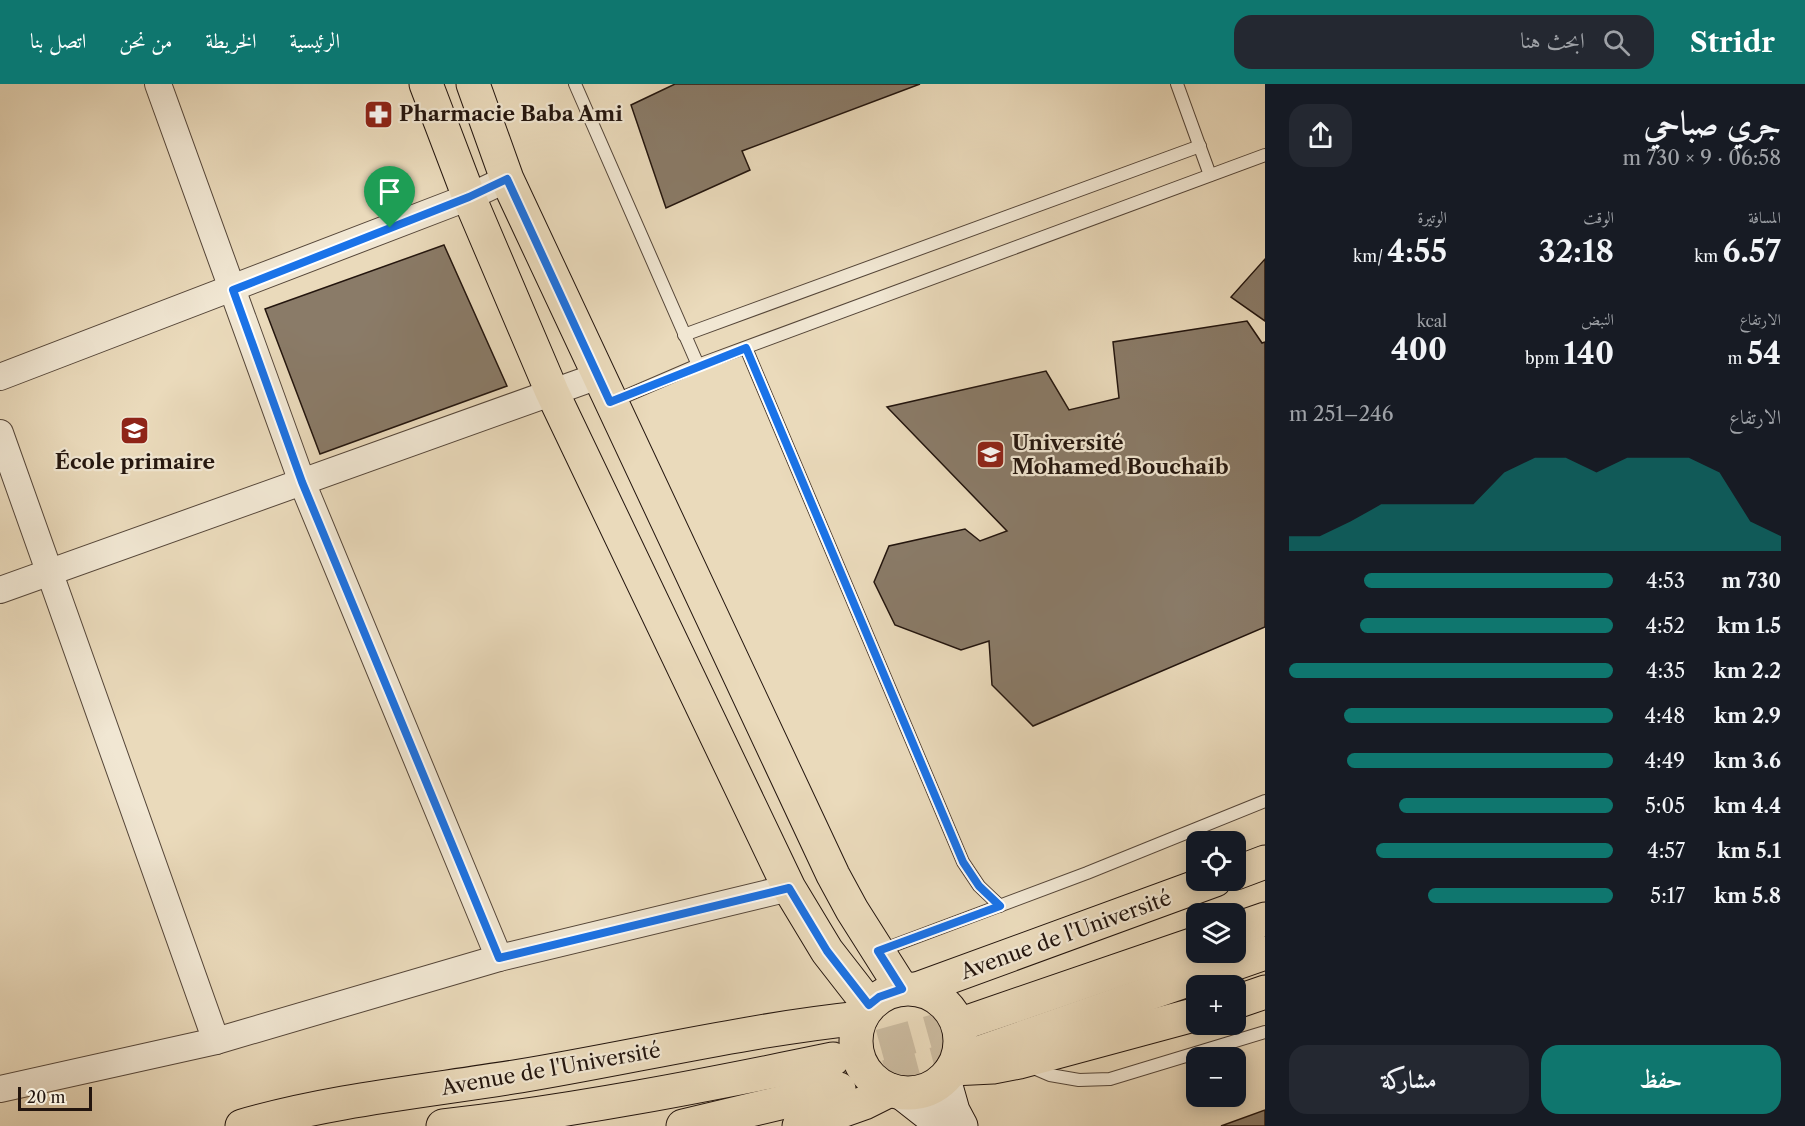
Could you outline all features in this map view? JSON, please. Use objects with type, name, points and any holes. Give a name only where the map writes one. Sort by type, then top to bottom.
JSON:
[{"type":"main road","points":[[426,84],[469,197],[552,392],[789,888],[865,1012]]},
{"type":"main road","points":[[473,84],[507,179],[833,875],[878,951],[909,989],[943,1002],[958,1027],[958,1056],[948,1074],[924,1091],[896,1091],[799,1126]]},
{"type":"main road","points":[[1246,869],[1265,862]]},
{"type":"main road","name":"Avenue de l'Université","points":[[909,989],[1186,890]]},
{"type":"main road","points":[[1246,926],[1265,919]]},
{"type":"main road","points":[[970,1021],[1186,947]]},
{"type":"main road","points":[[981,1052],[1265,953]]},
{"type":"main road","points":[[909,989],[879,997],[865,1012],[856,1032],[859,1060],[872,1078],[896,1091],[944,1126]]},
{"type":"main road","points":[[1246,999],[1265,992]]},
{"type":"main road","name":"Avenue de l'Université","points":[[242,1126],[345,1104],[522,1076],[865,1012]]},
{"type":"main road","points":[[948,1074],[1020,1062],[1186,1017]]},
{"type":"main road","points":[[443,1126],[530,1116],[663,1094],[836,1074],[683,1126]]},
{"type":"main road","points":[[948,1074],[953,1112],[961,1126]]},
{"type":"street","points":[[158,84],[302,482],[499,958]]},
{"type":"street","points":[[0,377],[233,290],[469,197],[507,179]]},
{"type":"street","points":[[0,590],[552,392],[604,389]]},
{"type":"street","points":[[0,433],[216,1041]]},
{"type":"street","points":[[0,1089],[216,1041],[499,958],[789,888]]},
{"type":"lane","points":[[574,84],[698,365]]},
{"type":"lane","points":[[1177,84],[1210,175]]},
{"type":"lane","points":[[684,335],[1200,146]]},
{"type":"lane","points":[[604,389],[698,365],[1265,155]]},
{"type":"lane","points":[[746,348],[963,862],[979,886],[1000,906]]},
{"type":"lane","points":[[878,951],[1000,906],[1265,801]]},
{"type":"lane","points":[[1020,1062],[1050,1075],[1079,1080],[1110,1079],[1265,1032]]},
{"type":"building","points":[[675,84],[920,84],[742,151],[750,170],[666,208],[631,105]]},
{"type":"building","points":[[444,245],[507,386],[320,454],[265,309]]},
{"type":"building","points":[[1265,259],[1265,321],[1231,297]]},
{"type":"building","points":[[1247,321],[1262,343],[1265,342],[1265,627],[1033,726],[992,685],[989,641],[961,650],[895,625],[874,582],[889,546],[965,529],[980,541],[1007,531],[887,407],[1046,371],[1069,410],[1119,398],[1113,342]]},
{"type":"building","points":[[1265,1110],[1265,1126],[1221,1126]]},
{"type":"tunnel","points":[[833,1059],[970,1021]]},
{"type":"tunnel","points":[[839,1089],[979,1052]]},
{"type":"place","name":"Pharmacie Baba Ami","points":[[378,114]]},
{"type":"place","name":"École primaire","points":[[135,431]]},
{"type":"place","name":"Université Mohamed Bouchaib","points":[[991,455]]},
{"type":"route","points":[[507,179],[610,402],[698,365],[746,348],[963,862],[979,886],[1000,906],[878,951],[902,989],[879,997],[869,1005],[827,951],[808,923],[789,888],[499,958],[302,482],[233,290],[390,228],[469,197],[507,179]]}]
